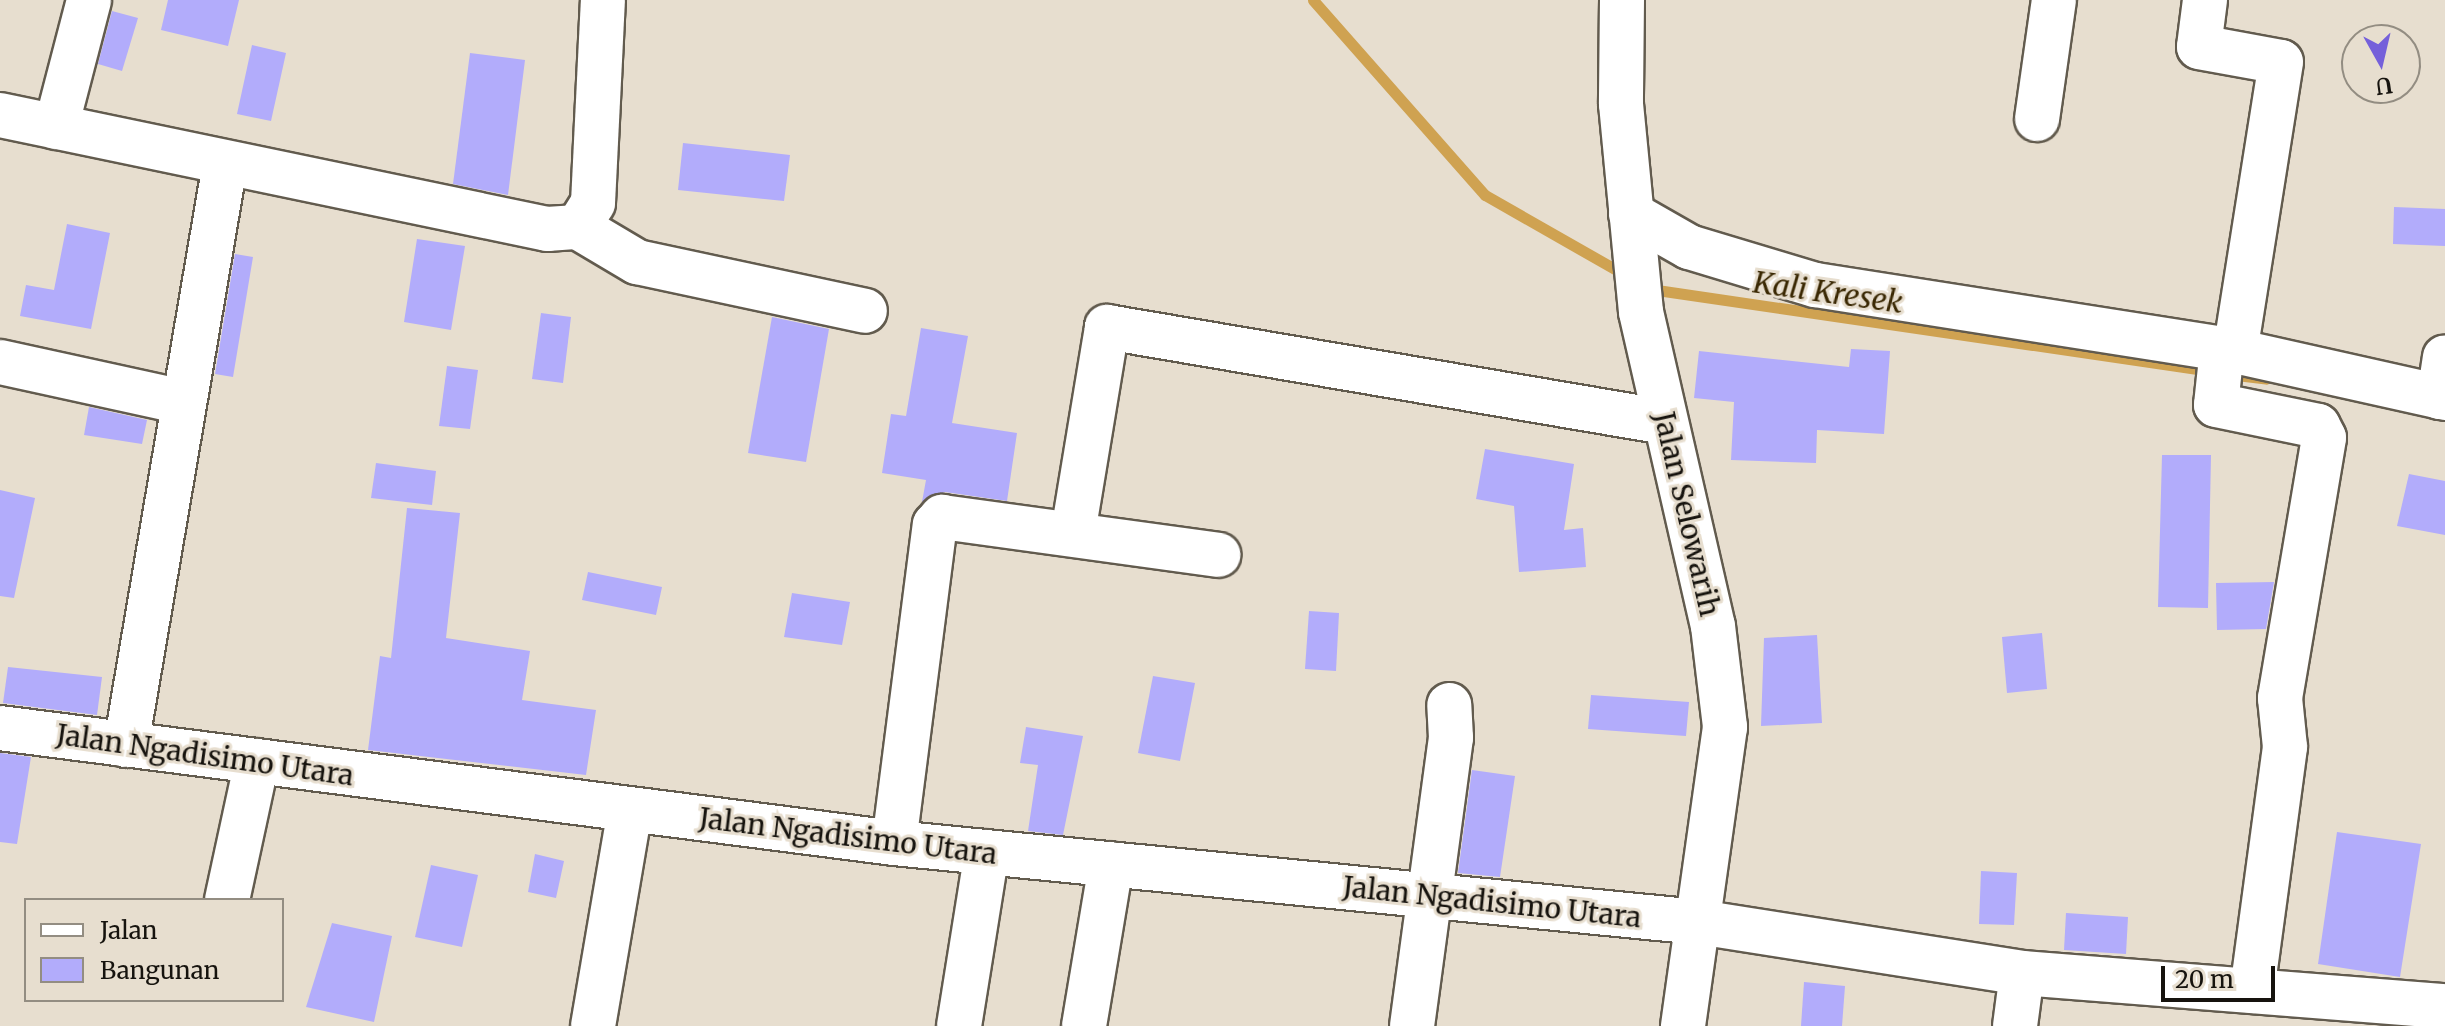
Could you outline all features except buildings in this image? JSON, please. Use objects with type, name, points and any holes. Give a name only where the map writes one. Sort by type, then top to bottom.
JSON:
[{"type":"street","points":[[56,127],[89,0]]},
{"type":"street","points":[[578,227],[593,203],[603,0]]},
{"type":"street","name":"Jalan Selowarih","points":[[1622,0],[1632,225],[1641,312],[1713,626],[1724,714],[1723,776],[1683,1026]]},
{"type":"street","points":[[2037,119],[2054,0]]},
{"type":"street","points":[[2205,0],[2199,47],[2281,62],[2226,352],[2213,399],[2318,426],[2324,438],[2280,698],[2285,747],[2252,991]]},
{"type":"street","points":[[0,115],[547,229],[578,227],[637,262],[865,311]]},
{"type":"street","points":[[126,745],[179,401],[225,164]]},
{"type":"street","points":[[1632,225],[1689,247],[1815,285],[2443,384]]},
{"type":"street","points":[[1073,533],[1107,327],[1665,422]]},
{"type":"street","points":[[0,362],[179,401]]},
{"type":"street","points":[[894,843],[935,525],[953,515],[1218,555]]},
{"type":"street","points":[[1412,1026],[1431,896],[1449,705]]},
{"type":"street","name":"Jalan Ngadisimo Utara","points":[[0,728],[894,843],[1698,922],[2022,973],[2445,1006]]},
{"type":"street","points":[[227,898],[257,761]]},
{"type":"street","points":[[593,1026],[630,810]]},
{"type":"street","points":[[959,1026],[987,852]]},
{"type":"street","points":[[1084,1026],[1111,864]]},
{"type":"street","points":[[2015,1026],[2022,973]]},
{"type":"waterway","name":"Kali Kresek","points":[[1313,0],[1485,195],[1625,275]]},
{"type":"waterway","name":"Kali Kresek","points":[[1650,289],[2211,371]]},
{"type":"waterway","name":"Kali Kresek","points":[[2228,374],[2266,379]]}]
